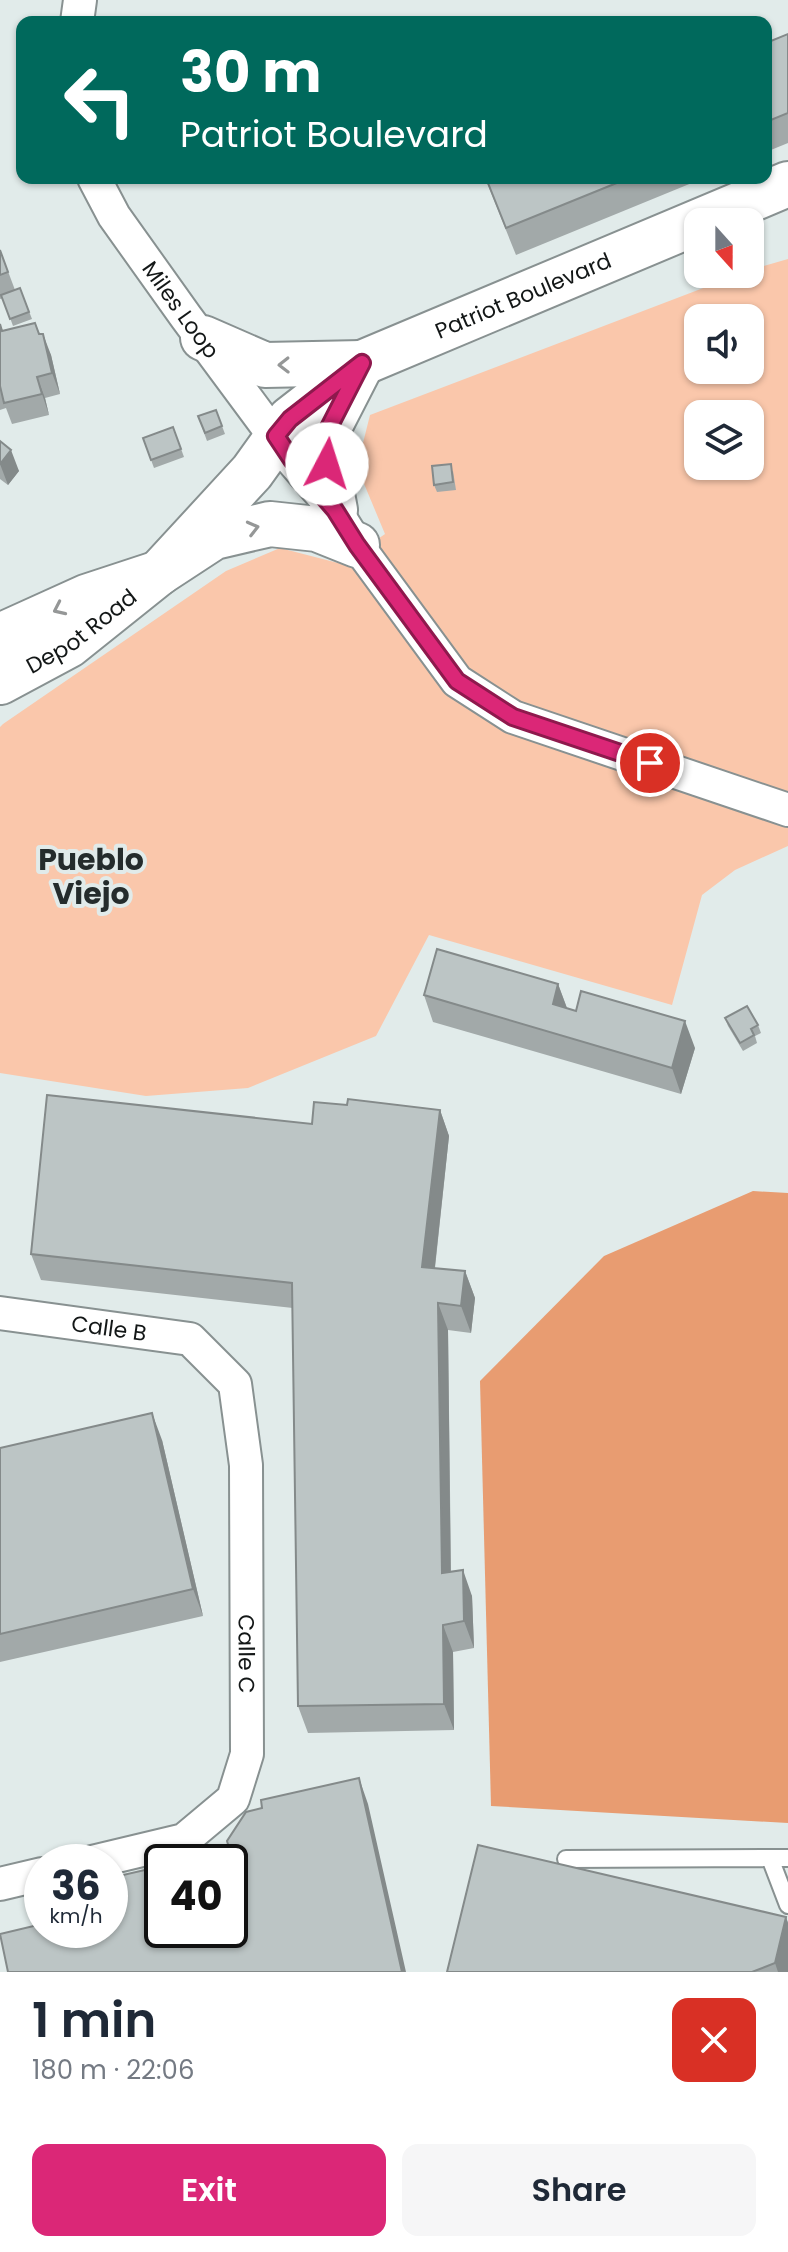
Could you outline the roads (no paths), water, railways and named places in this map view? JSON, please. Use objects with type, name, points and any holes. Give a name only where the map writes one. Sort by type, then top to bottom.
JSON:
[{"type":"street","name":"Miles Loop","points":[[97,184],[114,216],[457,681],[513,717],[788,810]]},
{"type":"street","name":"Patriot Boulevard","points":[[276,436],[290,419],[362,363],[788,184]]},
{"type":"street","points":[[159,573],[214,537],[270,524],[317,529],[346,527],[322,441],[362,363],[265,365],[203,338]]},
{"type":"street","name":"Depot Road","points":[[0,682],[69,645],[159,573],[252,472],[276,436]]},
{"type":"street","name":"Depot Road","points":[[0,636],[86,597],[159,573]]},
{"type":"street","name":"Calle B","points":[[0,1313],[190,1339],[209,1358]]},
{"type":"street","name":"Calle C","points":[[128,1853],[184,1840],[233,1799],[247,1754],[246,1465],[235,1384],[209,1358]]},
{"type":"street","points":[[0,1884],[24,1878]]},
{"type":"lane","points":[[770,1858],[788,1905]]},
{"type":"lane","points":[[566,1859],[788,1858]]},
{"type":"district","name":"Pueblo Viejo","points":[[91,876]]}]
